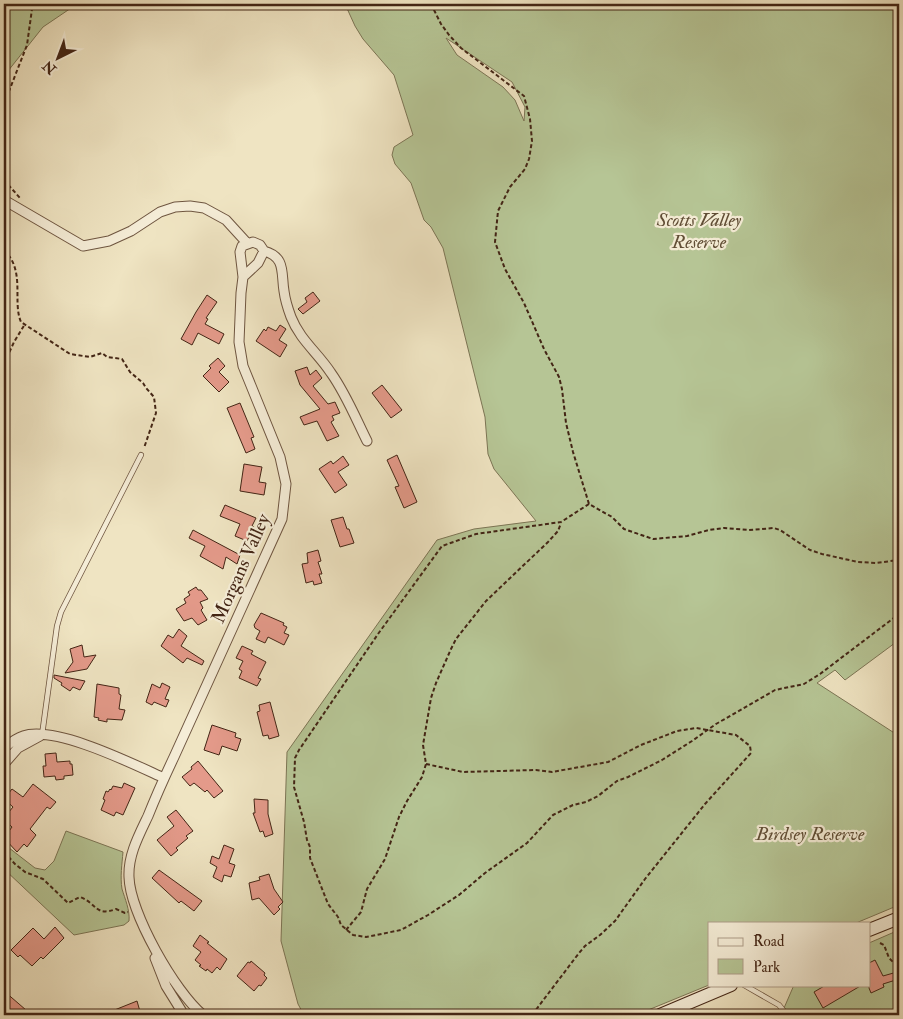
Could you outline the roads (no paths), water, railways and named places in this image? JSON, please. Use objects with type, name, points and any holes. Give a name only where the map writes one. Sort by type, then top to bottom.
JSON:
[{"type":"street","points":[[4,200],[78,244],[88,246],[122,236],[160,212],[175,207],[204,208],[226,220],[247,243],[253,242],[260,245],[264,251],[272,253],[279,260],[283,271],[284,292],[290,315],[298,333],[332,374],[367,441]]},
{"type":"street","name":"Morgans Valley","points":[[200,1015],[168,973],[151,943],[130,888],[130,860],[164,778],[282,519],[286,484],[280,457],[243,366],[239,342],[241,293],[244,277],[240,252],[242,246],[247,243]]},
{"type":"street","points":[[244,277],[258,263],[264,251]]},
{"type":"street","points":[[4,748],[12,741],[25,735],[52,734],[74,740],[164,778]]},
{"type":"street","points":[[4,764],[18,748],[42,735]]},
{"type":"street","points":[[870,930],[899,918]]},
{"type":"street","name":"Morgans Valley","points":[[151,943],[166,986],[184,1015]]},
{"type":"street","points":[[660,1015],[729,986]]},
{"type":"lane","points":[[42,735],[57,626],[61,612],[141,455]]},
{"type":"lane","points":[[746,986],[779,1005],[787,1015]]},
{"type":"park label","name":"Scotts Valley Reserve","points":[[699,230]]},
{"type":"park label","name":"Birdsey Reserve","points":[[810,833]]}]
